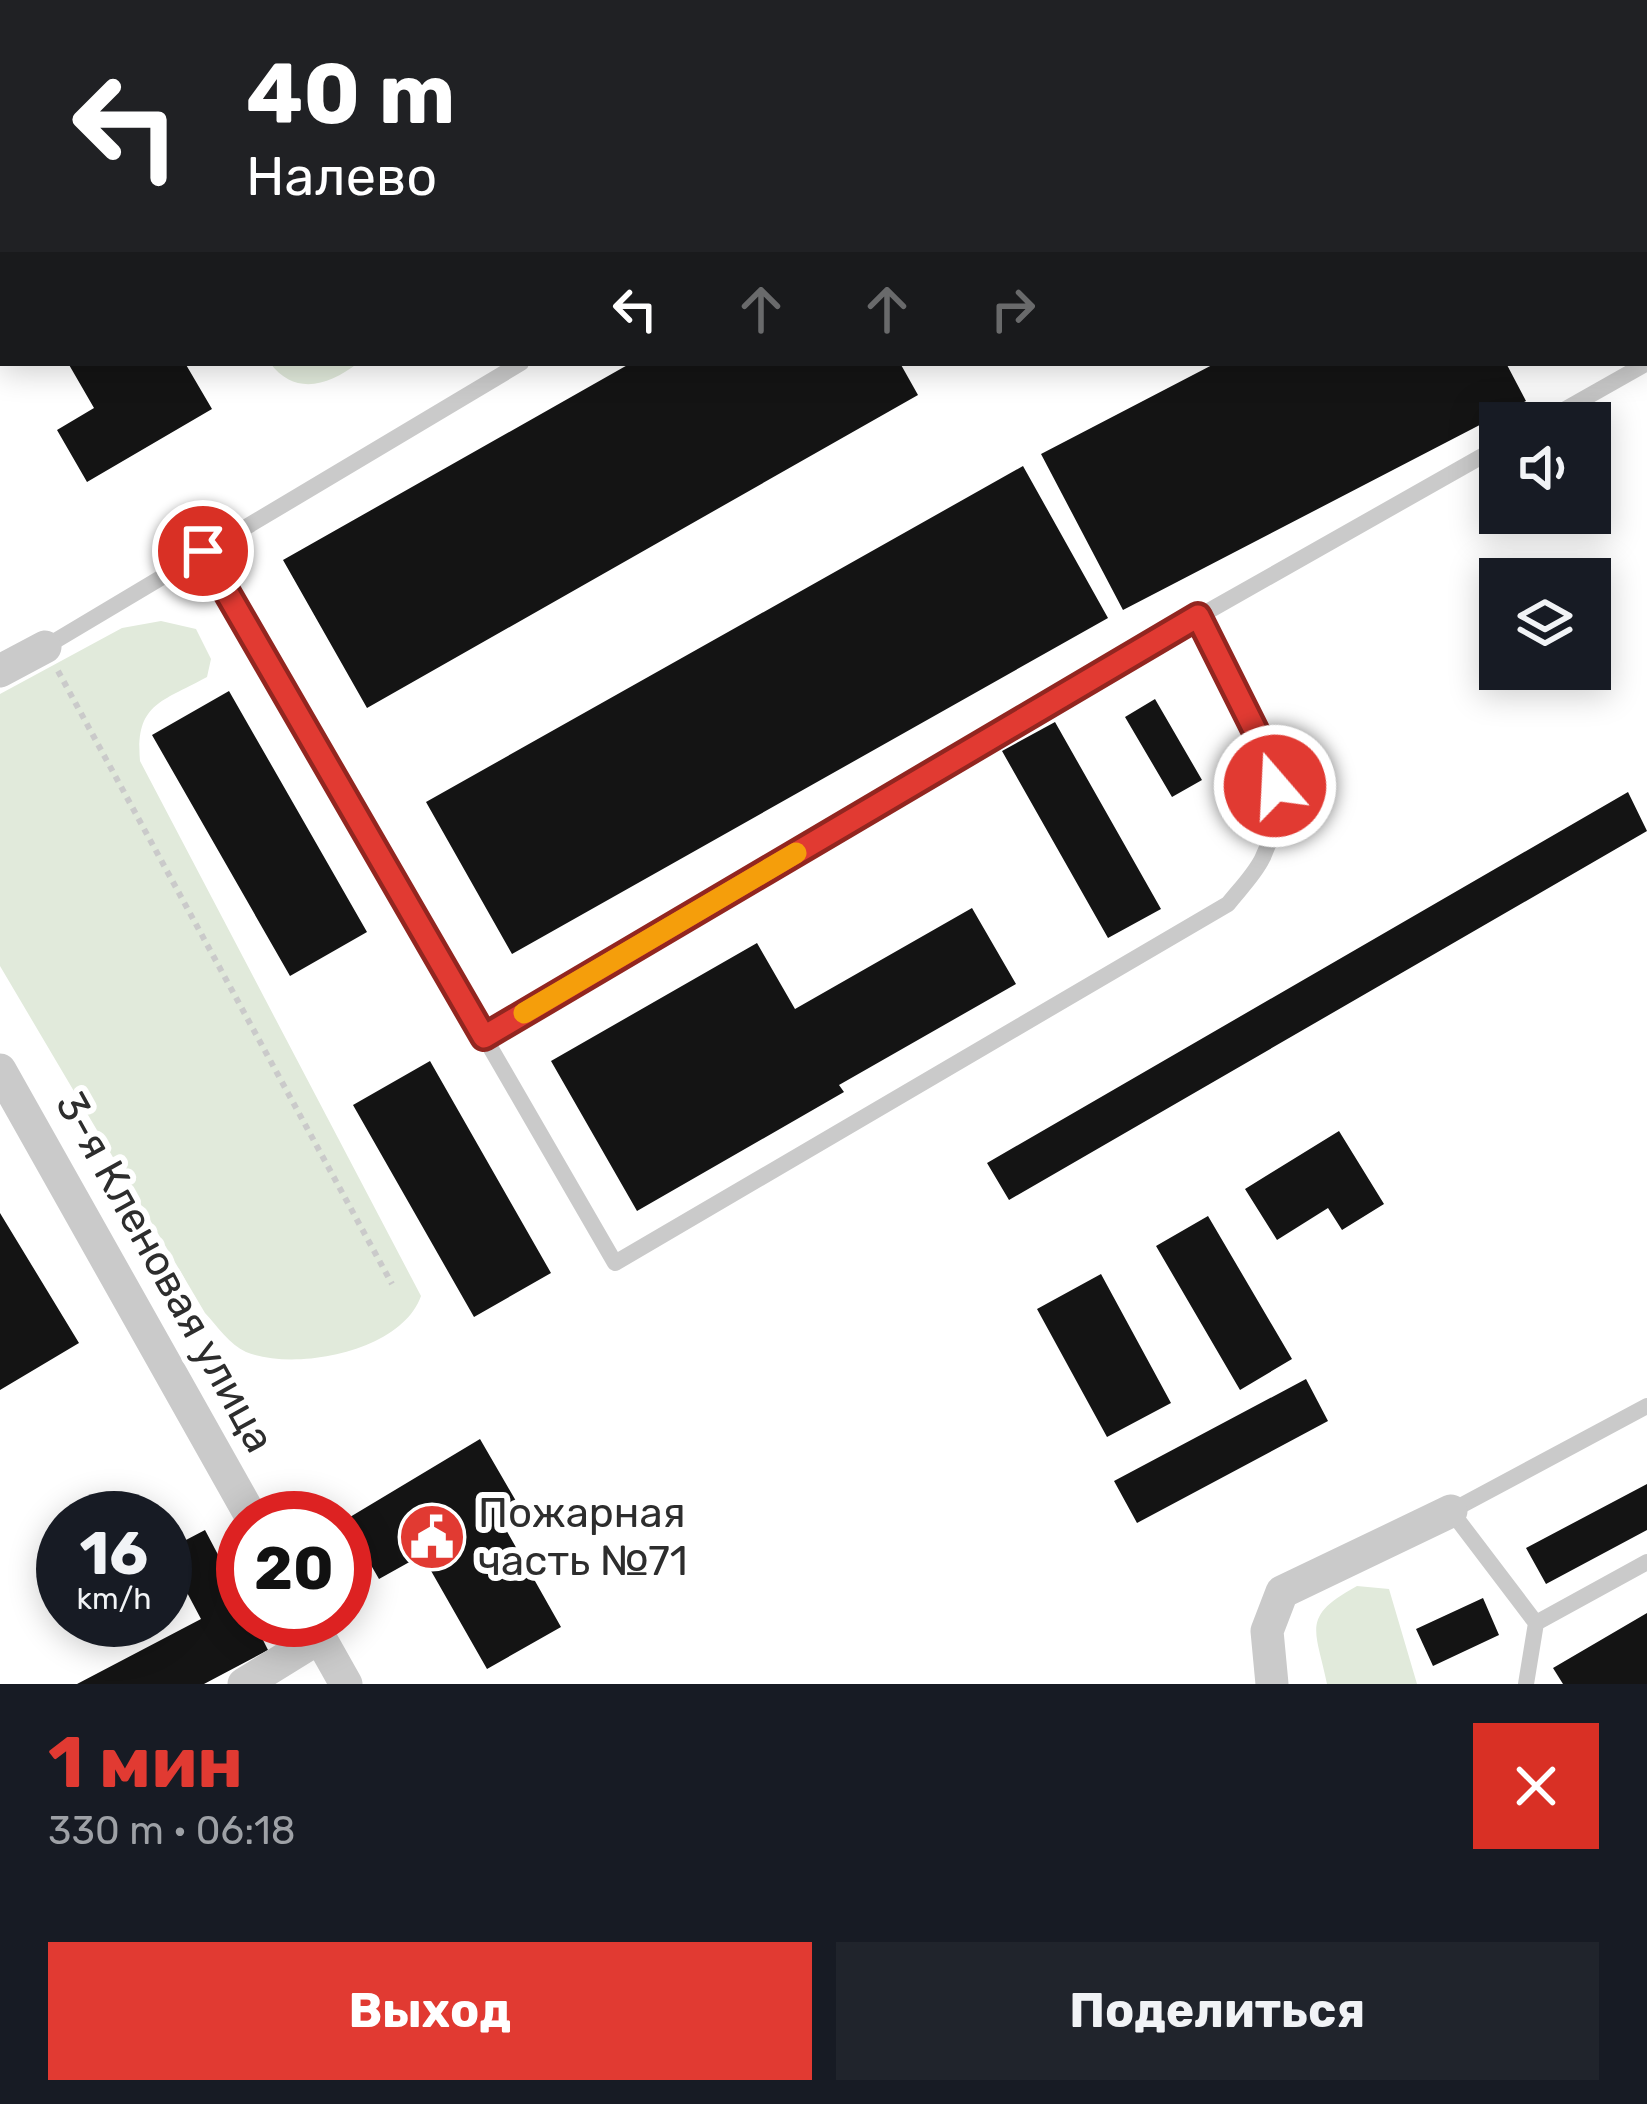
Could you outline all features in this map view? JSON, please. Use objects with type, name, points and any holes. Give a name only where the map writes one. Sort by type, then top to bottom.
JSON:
[{"type":"street","points":[[0,670],[45,647]]},
{"type":"street","name":"3-я Кленовая улица","points":[[0,1070],[237,1491]]},
{"type":"street","points":[[1272,1684],[1267,1631],[1282,1592],[1451,1511]]},
{"type":"street","points":[[244,1684],[292,1647]]},
{"type":"street","points":[[325,1647],[346,1684]]},
{"type":"lane","points":[[45,647],[516,366]]},
{"type":"lane","points":[[1578,402],[1642,366]]},
{"type":"lane","points":[[484,1037],[1198,616],[1479,458]]},
{"type":"lane","points":[[203,551],[615,1263],[1228,904],[1262,860],[1278,811],[1271,762],[1198,616]]},
{"type":"lane","points":[[1536,1623],[1451,1511],[1647,1406]]},
{"type":"lane","points":[[1523,1683],[1536,1623],[1647,1562]]},
{"type":"path","points":[[45,647],[392,1284]]},
{"type":"green space","points":[[273,366],[353,366],[312,384]]},
{"type":"green space","points":[[161,621],[196,629],[211,659],[207,677],[165,699],[147,716],[140,761],[421,1296],[393,1331],[345,1352],[318,1358],[267,1358],[240,1349],[219,1329],[205,1313],[0,966],[0,694],[122,628]]},
{"type":"green space","points":[[1357,1586],[1389,1589],[1417,1684],[1327,1684],[1316,1626],[1327,1607]]},
{"type":"building","points":[[70,366],[187,366],[212,409],[87,482],[57,430],[94,408]]},
{"type":"building","points":[[626,366],[902,366],[918,395],[367,708],[283,560]]},
{"type":"building","points":[[1210,366],[1508,366],[1526,401],[1479,402],[1479,425],[1123,610],[1041,454]]},
{"type":"building","points":[[1023,466],[1108,618],[512,954],[426,802]]},
{"type":"building","points":[[229,691],[367,932],[290,976],[152,735]]},
{"type":"building","points":[[1155,699],[1202,780],[1172,797],[1125,717]]},
{"type":"building","points":[[1055,722],[1161,909],[1108,938],[1002,751]]},
{"type":"building","points":[[1628,792],[1647,831],[1009,1200],[987,1163]]},
{"type":"building","points":[[972,908],[1016,984],[839,1085],[844,1092],[637,1211],[551,1061],[757,943],[795,1009]]},
{"type":"building","points":[[430,1061],[551,1273],[474,1317],[353,1105]]},
{"type":"building","points":[[1339,1131],[1384,1204],[1342,1230],[1328,1208],[1277,1240],[1245,1189]]},
{"type":"building","points":[[0,1213],[79,1343],[0,1390]]},
{"type":"building","points":[[1208,1216],[1292,1359],[1240,1390],[1156,1246]]},
{"type":"building","points":[[1101,1274],[1171,1403],[1107,1437],[1037,1309]]},
{"type":"building","points":[[1306,1379],[1328,1421],[1137,1523],[1114,1481]]},
{"type":"building","name":"Пожарная часть №71","points":[[480,1439],[516,1501],[496,1512],[561,1627],[487,1669],[422,1555],[379,1579],[372,1567],[372,1504]]},
{"type":"building","points":[[1647,1484],[1647,1530],[1546,1584],[1526,1548]]},
{"type":"building","points":[[205,1530],[216,1551],[216,1647],[268,1650],[204,1684],[77,1684],[148,1647],[192,1647],[192,1624],[201,1619],[192,1602],[192,1537]]},
{"type":"building","points":[[1483,1598],[1499,1635],[1433,1666],[1416,1629]]},
{"type":"building","points":[[1647,1613],[1647,1684],[1563,1684],[1553,1668]]},
{"type":"slow traffic","points":[[524,1013],[796,853]]},
{"type":"place","name":"Пожарная часть №71","points":[[432,1537]]},
{"type":"route","points":[[203,551],[484,1037],[1198,616],[1271,762],[1275,786]]}]
